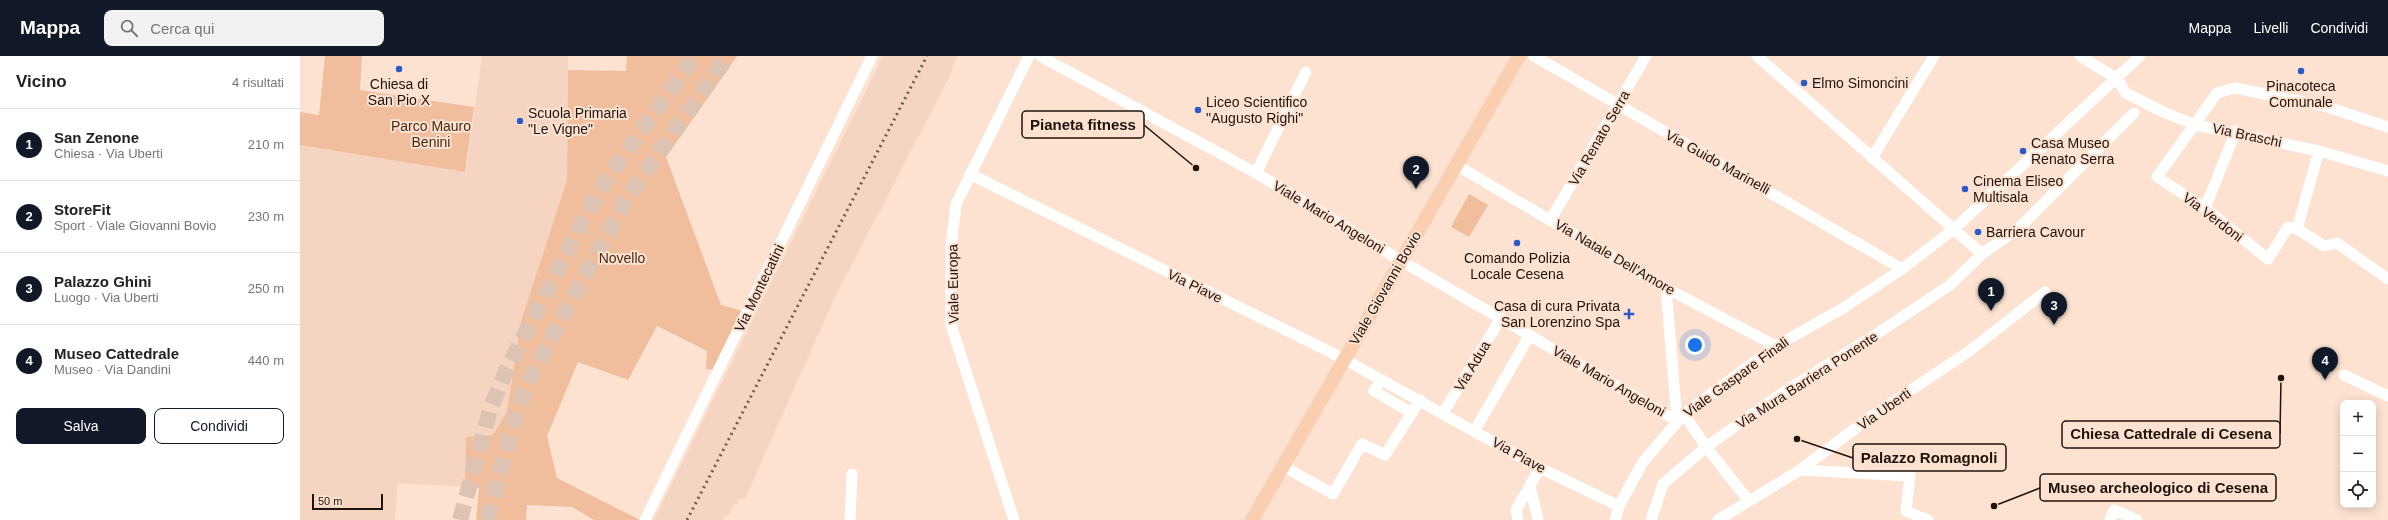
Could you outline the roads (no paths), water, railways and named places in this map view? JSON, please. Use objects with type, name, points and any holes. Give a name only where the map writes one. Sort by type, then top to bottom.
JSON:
[{"type":"main road","name":"Viale Giovanni Bovio","points":[[1252,520],[1519,56]]},
{"type":"street","name":"Via Montecatini","points":[[645,520],[872,56]]},
{"type":"street","name":"Viale Europa","points":[[1014,520],[951,325],[951,247],[956,204],[1029,56]]},
{"type":"street","name":"Viale Mario Angeloni","points":[[1040,56],[1256,173],[1402,261],[1530,335],[1681,417]]},
{"type":"street","name":"Via Guido Marinelli","points":[[1534,56],[1618,106],[1760,185],[1902,268]]},
{"type":"street","name":"Via Renato Serra","points":[[1551,220],[1646,56]]},
{"type":"street","points":[[1757,56],[1982,254]]},
{"type":"street","points":[[1872,158],[1934,56]]},
{"type":"street","points":[[2080,56],[2117,79]]},
{"type":"street","name":"Viale Gaspare Finali","points":[[1615,520],[1619,506],[1643,462],[1681,417],[1776,346],[1840,310],[1902,268],[1954,229],[2140,56]]},
{"type":"street","points":[[1256,173],[1306,72]]},
{"type":"street","name":"Via Braschi","points":[[2117,79],[2126,93],[2163,112],[2196,125],[2236,132],[2319,151],[2388,170]]},
{"type":"street","points":[[2196,125],[2217,93],[2235,88],[2324,106],[2388,127]]},
{"type":"street","name":"Via Mura Barriera Ponente","points":[[1651,520],[1663,484],[1706,447],[1781,394],[1872,337],[1950,285],[1982,254],[2020,227],[2134,113]]},
{"type":"street","name":"Via Verdoni","points":[[2196,125],[2157,177],[2205,208],[2268,259],[2288,227],[2298,229]]},
{"type":"street","points":[[2205,208],[2236,132]]},
{"type":"street","points":[[2319,151],[2298,229],[2324,246],[2337,243],[2388,279]]},
{"type":"street","name":"Via Natale Dell'Amore","points":[[1456,165],[1666,288],[1776,346]]},
{"type":"street","name":"Via Piave","points":[[970,174],[1344,359],[1475,430],[1540,468],[1619,506]]},
{"type":"street","points":[[1666,288],[1681,417],[1749,501]]},
{"type":"street","name":"Via Uberti","points":[[1718,520],[1800,470],[1869,418],[1968,352],[2045,292]]},
{"type":"street","name":"Via Adua","points":[[1443,413],[1501,318]]},
{"type":"street","points":[[1475,430],[1530,335]]},
{"type":"street","points":[[2344,375],[2388,396]]},
{"type":"street","points":[[1381,380],[1374,391],[1412,413]]},
{"type":"street","points":[[1288,469],[1333,494],[1362,444],[1385,455],[1420,400]]},
{"type":"street","points":[[1518,520],[1516,510],[1540,468]]},
{"type":"street","points":[[1800,470],[1910,476],[1906,511],[1928,520]]},
{"type":"street","points":[[850,520],[852,474]]},
{"type":"street","points":[[1530,486],[1538,520]]},
{"type":"street","points":[[2110,520],[2114,510],[2137,520]]},
{"type":"tunnel","points":[[460,520],[491,407],[506,371],[599,190],[695,56]]},
{"type":"tunnel","points":[[487,520],[517,411],[530,378],[625,201],[728,56]]},
{"type":"railway","points":[[687,520],[927,56]]},
{"type":"place","name":"Chiesa di San Pio X","points":[[399,69]]},
{"type":"place","name":"Pinacoteca Comunale","points":[[2301,71]]},
{"type":"place","name":"Elmo Simoncini","points":[[1804,83]]},
{"type":"place","name":"Liceo Scientifico \"Augusto Righi\"","points":[[1198,110]]},
{"type":"place","name":"Scuola Primaria \"Le Vigne\"","points":[[520,121]]},
{"type":"place","name":"Casa Museo Renato Serra","points":[[2023,151]]},
{"type":"place","name":"Pianeta fitness","points":[[1196,168]]},
{"type":"place","name":"StoreFit","points":[[1416,189]]},
{"type":"place","name":"Cinema Eliseo Multisala","points":[[1965,189]]},
{"type":"place","name":"Barriera Cavour","points":[[1978,232]]},
{"type":"place","name":"Comando Polizia Locale Cesena","points":[[1517,243]]},
{"type":"place","name":"San Zenone","points":[[1991,311]]},
{"type":"place","name":"Casa di cura Privata San Lorenzino Spa","points":[[1629,314]]},
{"type":"place","name":"Palazzo Ghini","points":[[2054,325]]},
{"type":"place","name":"Chiesa Cattedrale di Cesena","points":[[2281,378]]},
{"type":"place","name":"Museo Cattedrale","points":[[2325,380]]},
{"type":"place","name":"Palazzo Romagnoli","points":[[1797,439]]},
{"type":"place","name":"Museo archeologico di Cesena","points":[[1994,506]]},
{"type":"park label","name":"Parco Mauro Benini","points":[[431,134]]},
{"type":"park label","name":"Novello","points":[[622,258]]}]
